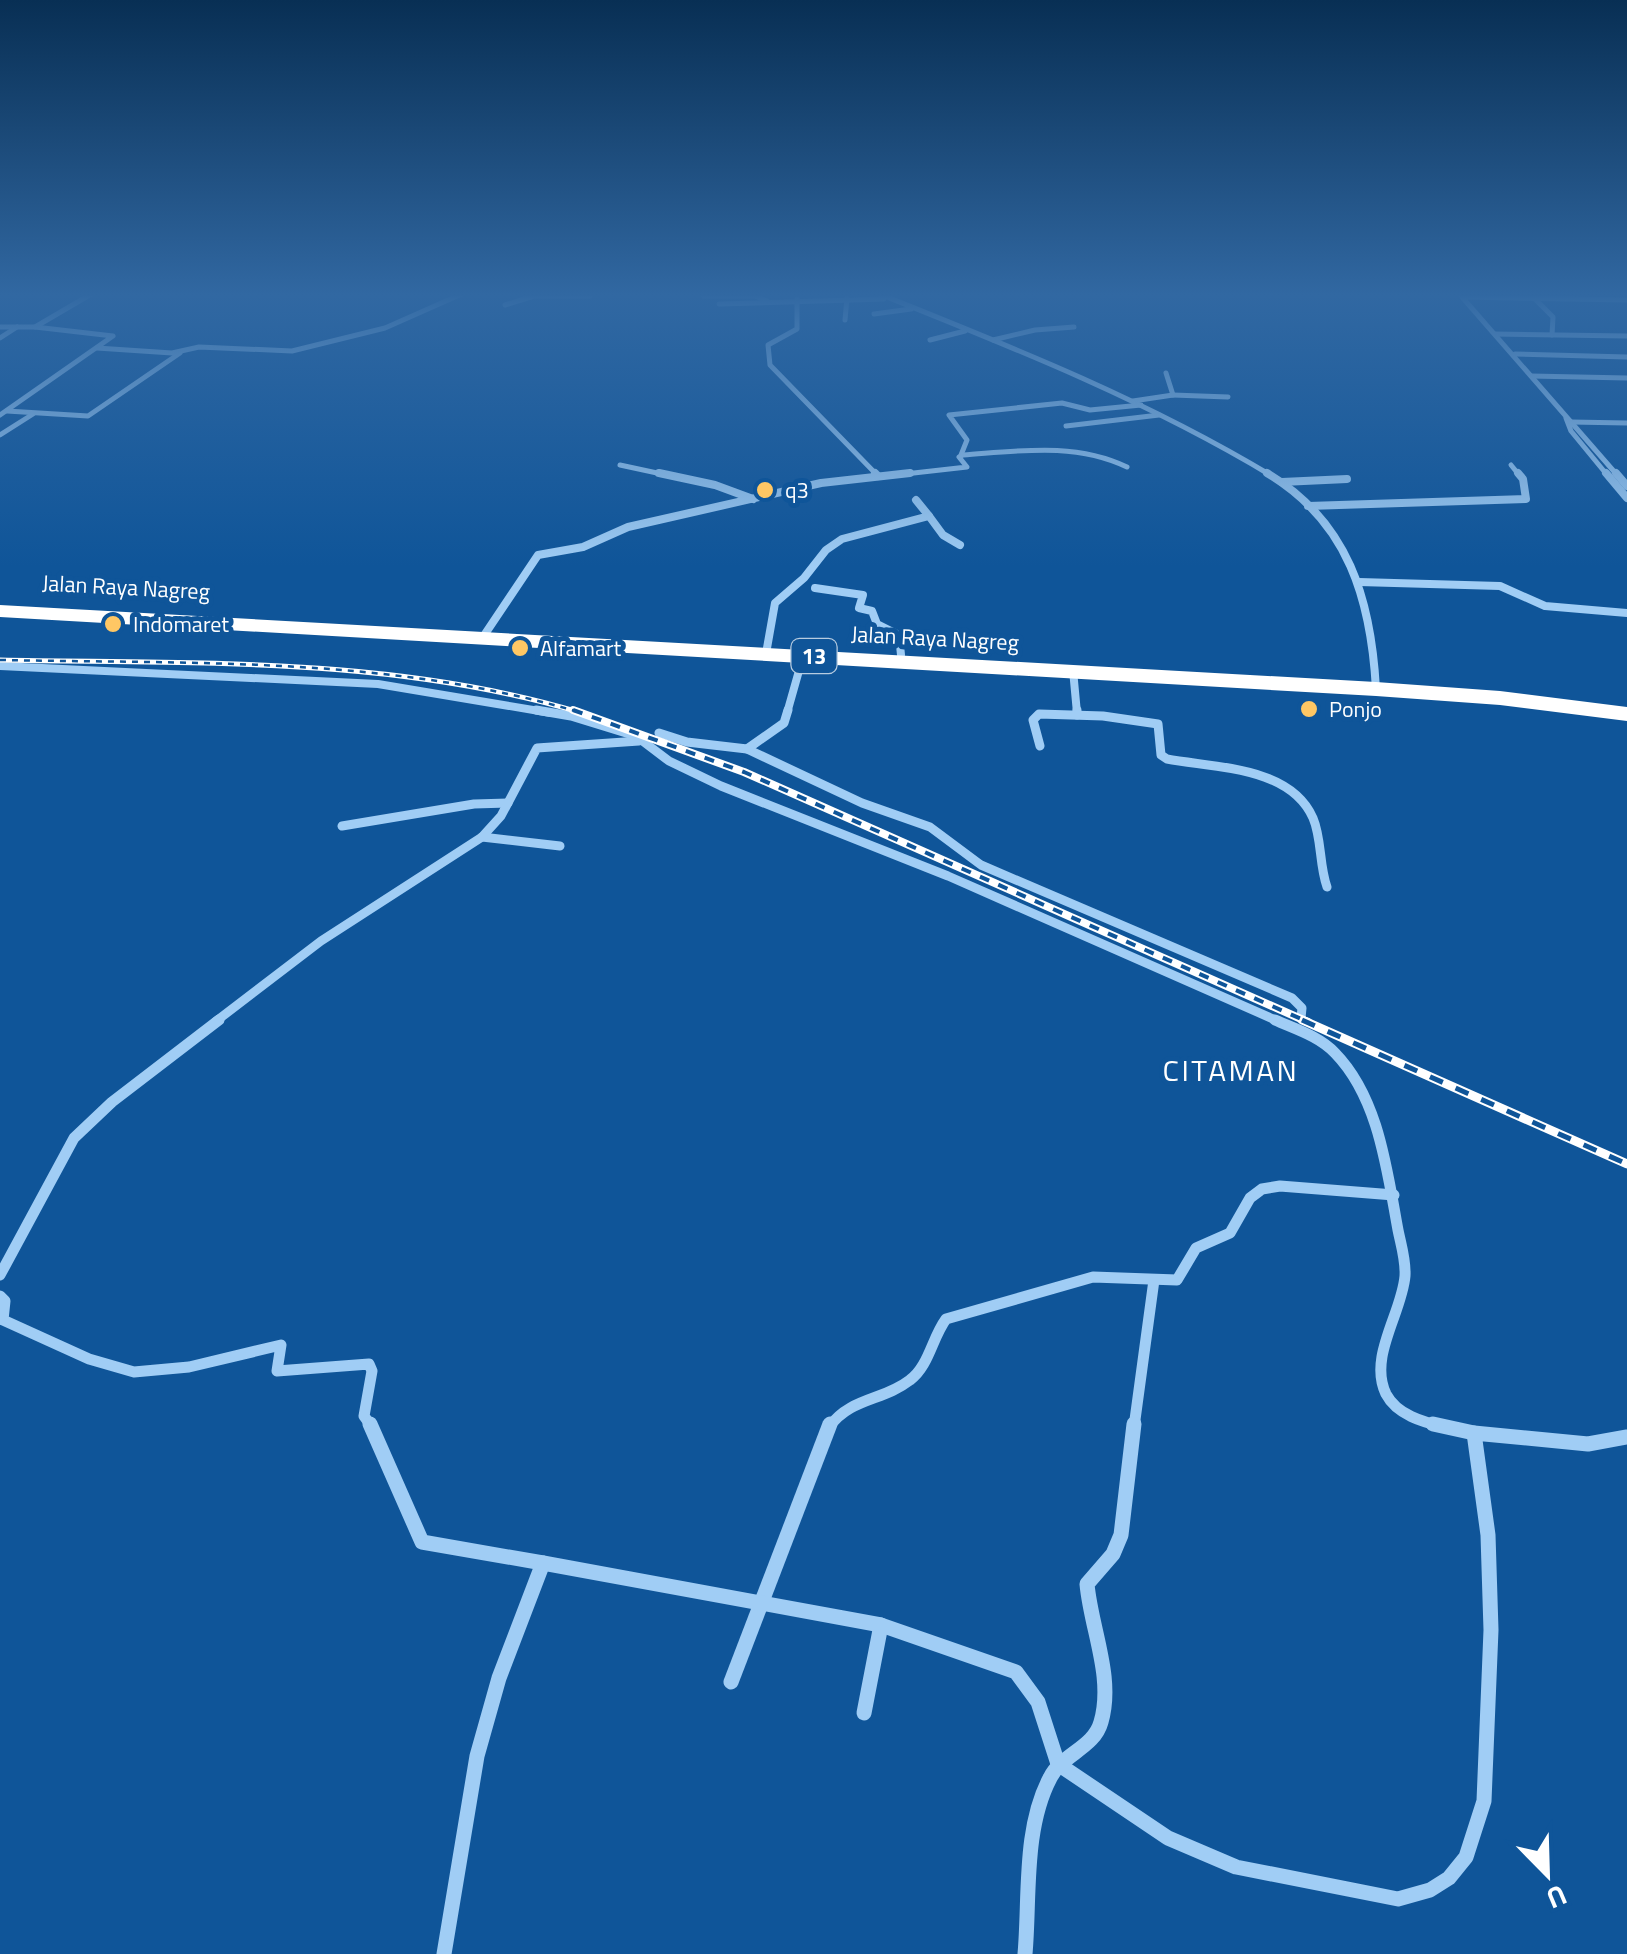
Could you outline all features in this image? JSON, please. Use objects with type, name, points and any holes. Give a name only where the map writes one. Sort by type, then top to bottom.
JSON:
[{"type":"highway","name":"Jalan Raya Nagreg","points":[[0,608],[767,648],[1375,686],[1627,711]]},
{"type":"highway","name":"Jalan Raya Nagreg","points":[[486,634],[1375,686]]},
{"type":"street","points":[[3,412],[44,384]]},
{"type":"street","points":[[3,412],[90,415],[135,384]]},
{"type":"street","points":[[789,384],[878,476]]},
{"type":"street","points":[[1095,384],[1160,414],[1282,482],[1308,506],[1344,547],[1360,582],[1373,636],[1375,686]]},
{"type":"street","points":[[1170,384],[1173,395]]},
{"type":"street","points":[[1538,384],[1625,489]]},
{"type":"street","points":[[1132,400],[1173,395],[1228,397]]},
{"type":"street","points":[[961,456],[967,440],[950,415],[1063,403],[1088,410],[1142,405]]},
{"type":"street","points":[[0,435],[35,414]]},
{"type":"street","points":[[1066,426],[1160,414]]},
{"type":"street","points":[[1566,419],[1627,423]]},
{"type":"street","points":[[1574,422],[1625,489],[1627,498]]},
{"type":"street","points":[[961,456],[1086,454],[1112,459],[1127,467]]},
{"type":"street","points":[[486,634],[538,555],[583,547],[628,527],[821,483],[967,466],[961,456]]},
{"type":"street","points":[[1308,506],[1526,499],[1523,479],[1511,465]]},
{"type":"street","points":[[620,466],[715,485],[754,500]]},
{"type":"street","points":[[1282,482],[1346,478]]},
{"type":"street","points":[[916,500],[944,535],[960,545]]},
{"type":"street","points":[[767,648],[775,603],[801,581],[826,550],[842,539],[928,516]]},
{"type":"street","points":[[1360,582],[1494,585],[1552,608],[1627,613]]},
{"type":"street","points":[[815,588],[864,594],[858,607],[872,611],[877,624],[898,634],[900,656]]},
{"type":"street","points":[[747,749],[784,723],[804,653]]},
{"type":"street","points":[[0,666],[378,684],[572,716],[636,736],[669,761],[721,786],[948,876],[1299,1026],[1335,1053],[1373,1118],[1393,1190],[1405,1276],[1386,1342],[1383,1387],[1397,1408],[1414,1418],[1474,1433],[1588,1444],[1627,1437]]},
{"type":"street","points":[[1073,670],[1076,714]]},
{"type":"street","points":[[1040,746],[1034,729],[1035,716],[1076,714],[1158,724],[1162,755],[1167,759],[1236,768],[1292,791],[1311,814],[1318,862],[1327,888]]},
{"type":"street","points":[[659,734],[687,742],[747,749],[862,804],[930,827],[982,865],[1292,998],[1302,1008],[1299,1026]]},
{"type":"street","points":[[0,1275],[74,1138],[112,1102],[321,941],[482,837],[508,803],[537,748],[638,741]]},
{"type":"street","points":[[342,826],[474,804],[508,803]]},
{"type":"street","points":[[482,837],[560,846]]},
{"type":"street","points":[[731,1682],[832,1420],[850,1403],[914,1377],[946,1319],[1094,1277],[1180,1278],[1196,1248],[1230,1233],[1250,1198],[1262,1189],[1280,1186],[1393,1190]]},
{"type":"street","points":[[1026,1954],[1032,1842],[1044,1797],[1058,1764],[1088,1745],[1102,1722],[1104,1685],[1087,1584],[1094,1572],[1110,1561],[1118,1544],[1127,1498],[1140,1355],[1154,1280]]},
{"type":"street","points":[[0,1296],[5,1302],[2,1320],[39,1339],[128,1372],[202,1362],[281,1345],[277,1371],[369,1364],[372,1371],[364,1416],[375,1430],[422,1542],[881,1625],[1016,1672],[1038,1702],[1058,1764],[1168,1838],[1236,1868],[1398,1898],[1430,1890],[1449,1878],[1466,1857],[1484,1801],[1490,1630],[1488,1535],[1474,1433]]},
{"type":"street","points":[[444,1954],[478,1756],[499,1678],[544,1564]]},
{"type":"street","points":[[864,1713],[881,1625]]},
{"type":"railway","points":[[0,660],[220,663],[366,672],[439,681],[580,712]]},
{"type":"railway","points":[[573,710],[580,712]]},
{"type":"railway","points":[[580,712],[744,772],[1308,1022]]},
{"type":"railway","points":[[1302,1020],[1627,1164]]},
{"type":"place","name":"q3","points":[[765,490]]},
{"type":"place","name":"Indomaret","points":[[113,624]]},
{"type":"place","name":"Alfamart","points":[[520,648]]},
{"type":"place","name":"Ponjo","points":[[1309,709]]},
{"type":"district","name":"CITAMAN","points":[[1231,1070]]}]
